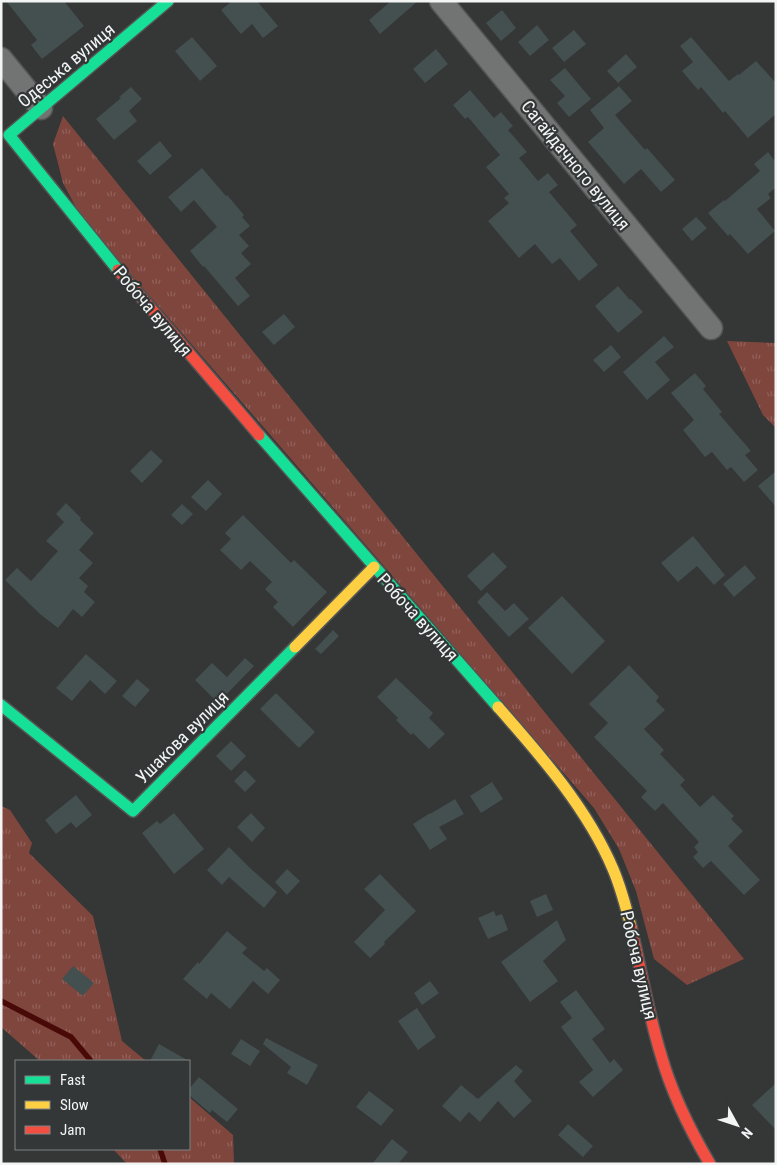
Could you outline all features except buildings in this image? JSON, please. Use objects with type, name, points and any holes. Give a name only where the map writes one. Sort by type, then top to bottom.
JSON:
[{"type":"street","name":"Одеська вулиця","points":[[5,139],[168,1]]},
{"type":"street","name":"Сагайдачного вулиця","points":[[441,1],[711,328]]},
{"type":"street","points":[[1,59],[41,108]]},
{"type":"street","name":"Робоча вулиця","points":[[5,139],[221,391],[537,752],[566,789],[592,827],[613,868],[627,908],[660,1055],[679,1107],[710,1164]]},
{"type":"street","name":"Ушакова вулиця","points":[[1,705],[133,811],[374,567]]},
{"type":"green space","points":[[63,116],[744,959],[687,985],[654,959],[636,891],[619,849],[594,808],[81,217],[63,183],[53,144]]},
{"type":"green space","points":[[727,341],[776,343],[776,428],[763,415]]},
{"type":"green space","points":[[1,806],[10,810],[32,843],[29,853],[93,916],[122,1041],[145,1060],[39,1060],[1,1027]]},
{"type":"green space","points":[[190,1098],[233,1135],[234,1164],[127,1164],[114,1150],[190,1150]]},
{"type":"waterway","points":[[1,1001],[71,1037],[90,1060]]},
{"type":"waterway","points":[[160,1150],[165,1164]]},
{"type":"traffic: fast","points":[[118,270],[9,135],[168,1]]},
{"type":"traffic: fast","points":[[259,435],[498,707]]},
{"type":"traffic: fast","points":[[1,705],[133,811],[295,647]]},
{"type":"traffic: slow","points":[[295,647],[374,567]]},
{"type":"traffic: slow","points":[[498,707],[562,784],[590,825],[616,876],[631,927]]},
{"type":"traffic: jam","points":[[118,270],[259,435]]},
{"type":"traffic: jam","points":[[631,927],[652,1023],[665,1069],[682,1111],[710,1164]]}]
